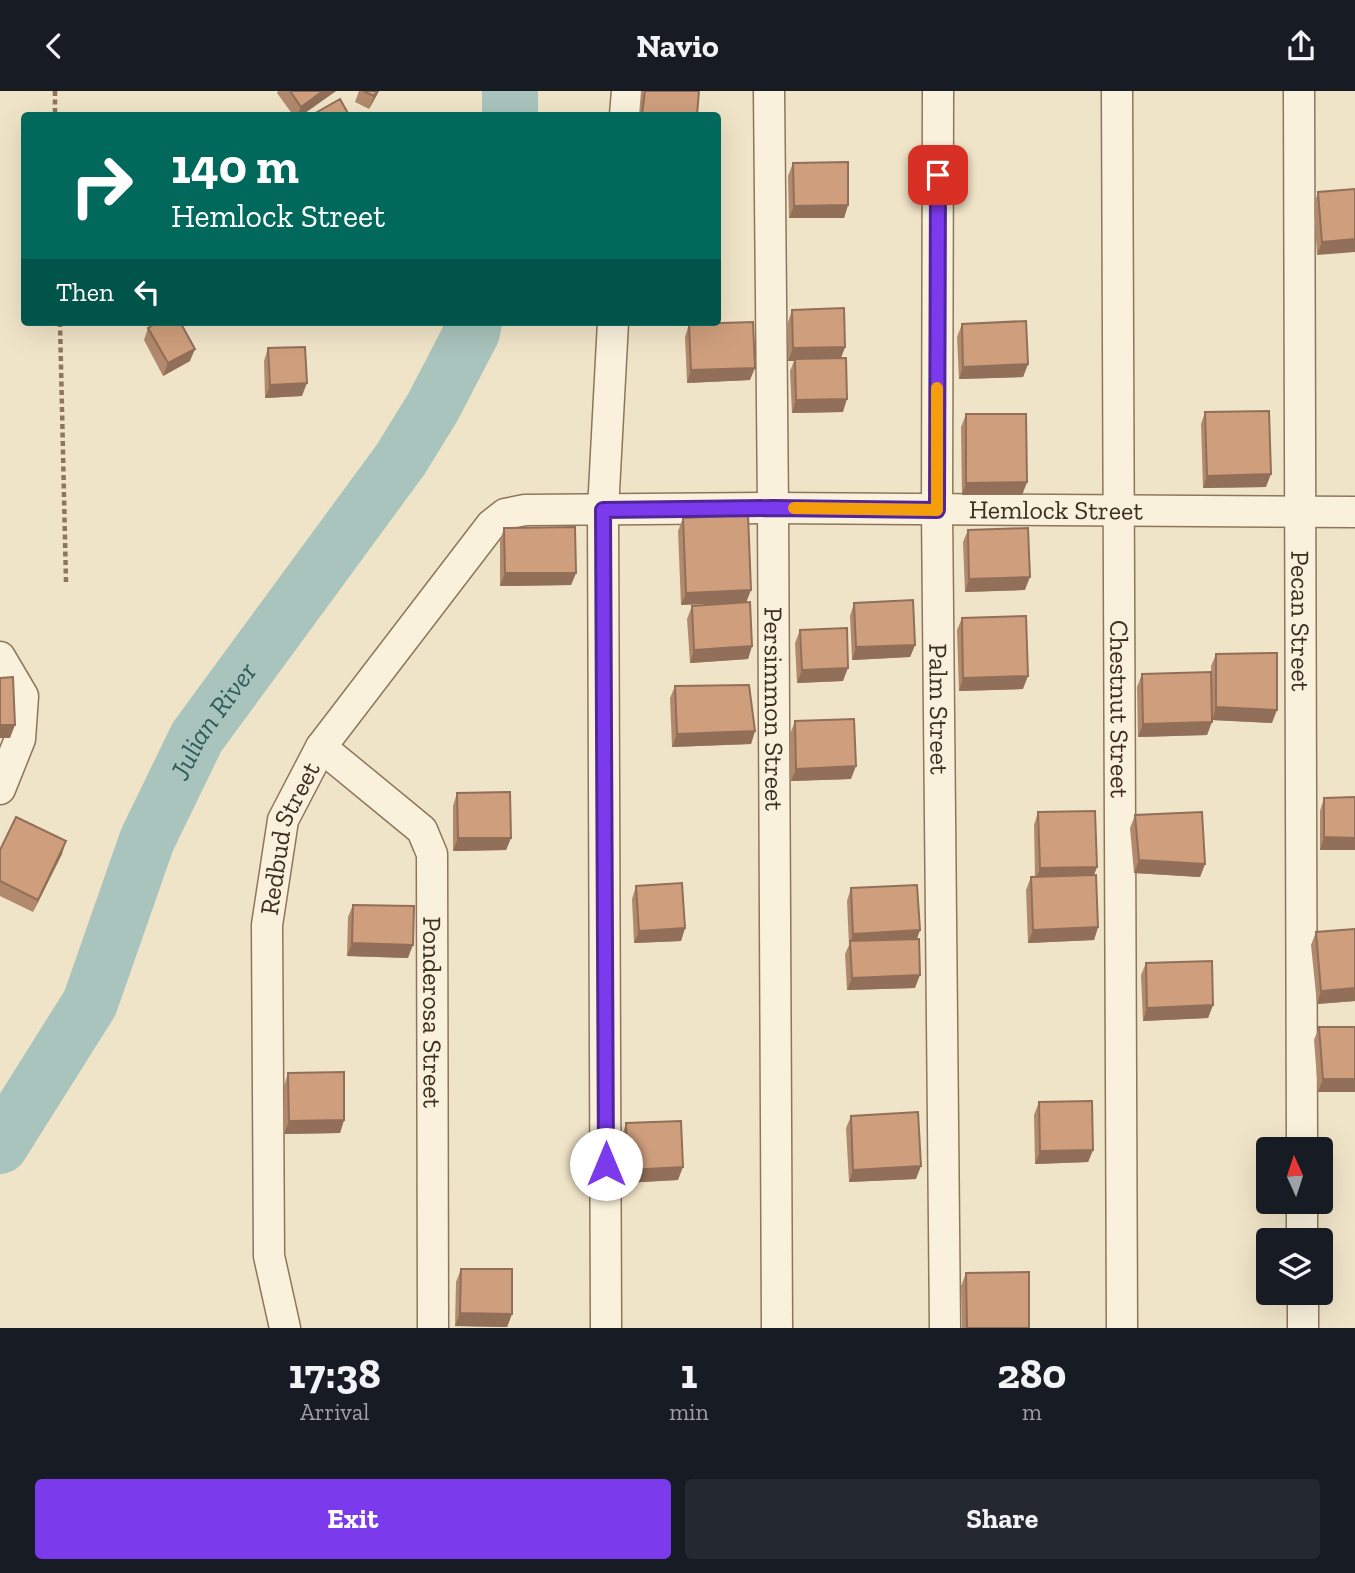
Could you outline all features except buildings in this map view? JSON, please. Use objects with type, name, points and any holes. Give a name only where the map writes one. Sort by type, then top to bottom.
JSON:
[{"type":"street","points":[[625,112],[626,91]]},
{"type":"street","name":"Persimmon Street","points":[[769,91],[777,1328]]},
{"type":"street","name":"Palm Street","points":[[938,91],[937,510],[945,1328]]},
{"type":"street","name":"Chestnut Street","points":[[1117,91],[1122,1328]]},
{"type":"street","name":"Pecan Street","points":[[1299,91],[1302,1137]]},
{"type":"street","points":[[606,1328],[603,510],[613,326]]},
{"type":"street","name":"Hemlock Street","points":[[603,510],[773,508],[1355,512]]},
{"type":"street","name":"Redbud Street","points":[[285,1328],[270,1256],[267,925],[284,820],[321,747],[491,525],[505,515],[524,510],[603,510]]},
{"type":"street","points":[[0,657],[23,696],[20,739],[3,775]]},
{"type":"street","name":"Ponderosa Street","points":[[321,747],[422,830],[432,854],[433,1328]]},
{"type":"street","points":[[1303,1305],[1303,1328]]},
{"type":"path","points":[[55,91],[55,112]]},
{"type":"path","points":[[60,326],[66,582]]},
{"type":"waterway","name":"Julian River","points":[[510,91],[510,112]]},
{"type":"waterway","name":"Julian River","points":[[0,1146],[90,1003],[147,840],[197,737],[401,459],[433,407],[473,326]]},
{"type":"slow traffic","points":[[794,508],[937,510],[937,388]]},
{"type":"route","points":[[606,1164],[603,510],[937,510],[938,175]]}]
